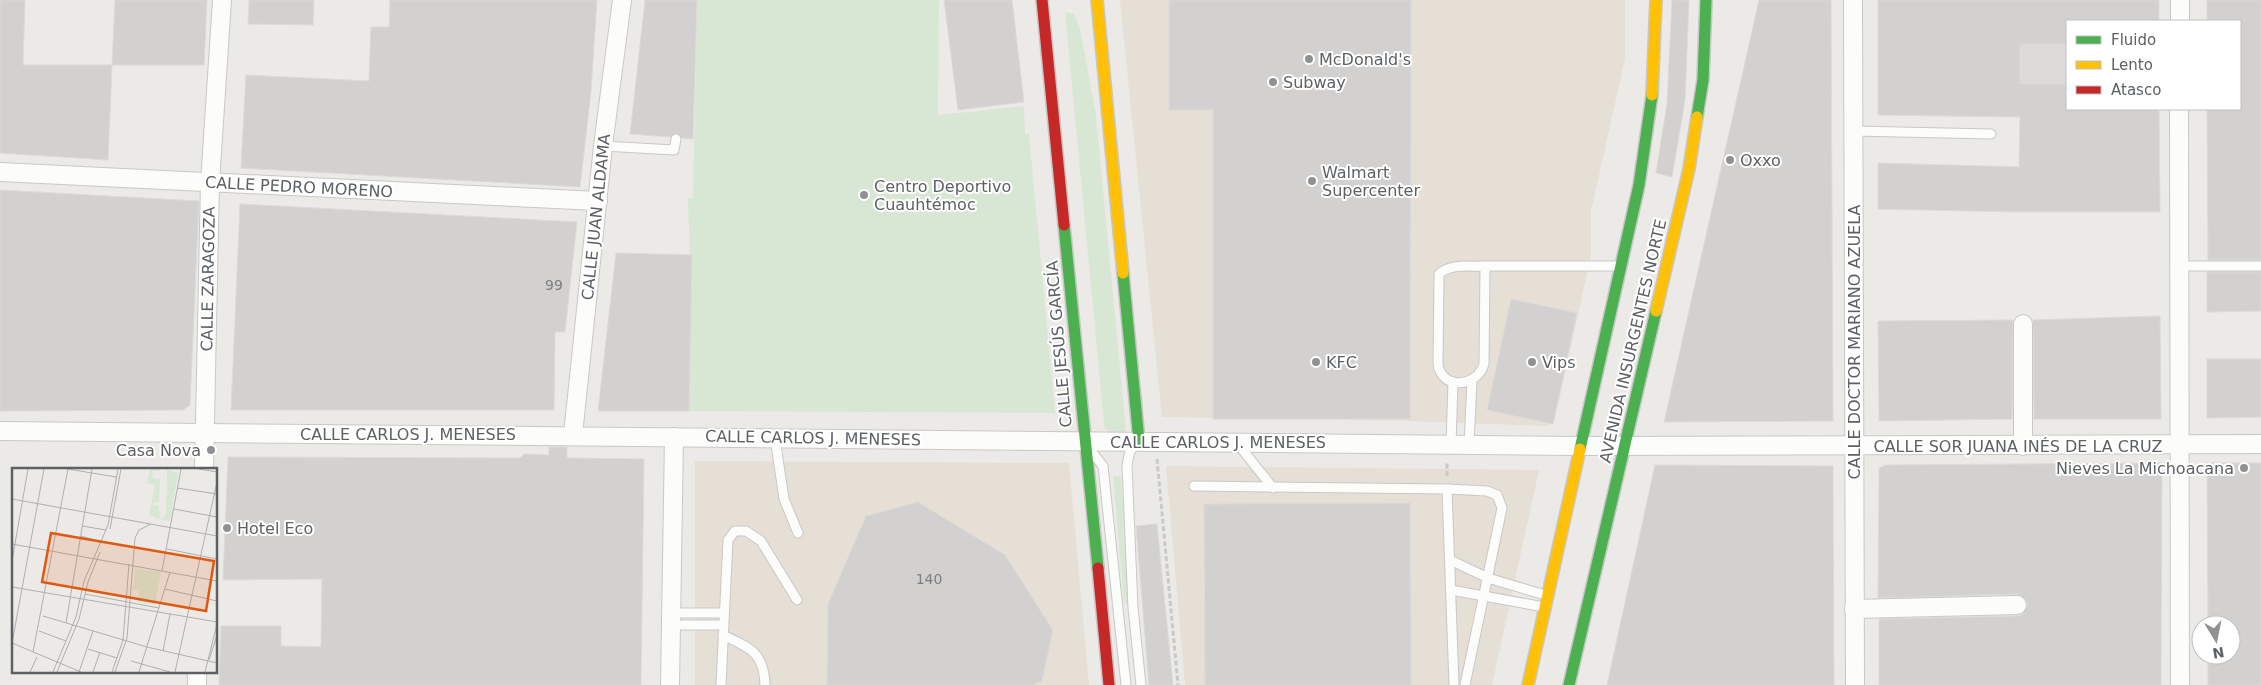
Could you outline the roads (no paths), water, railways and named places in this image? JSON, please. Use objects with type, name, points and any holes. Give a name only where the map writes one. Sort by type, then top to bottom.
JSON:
[{"type":"main road","name":"CALLE JESÚS GARCÍA","points":[[1042,0],[1109,685]]},
{"type":"main road","points":[[1097,0],[1147,441]]},
{"type":"main road","name":"AVENIDA INSURGENTES NORTE","points":[[1528,685],[1548,602],[1639,185],[1652,107],[1656,0]]},
{"type":"main road","name":"AVENIDA INSURGENTES NORTE","points":[[1572,683],[1691,162],[1703,80],[1706,0]]},
{"type":"street","name":"CALLE ZARAGOZA","points":[[204,468],[210,183],[222,0]]},
{"type":"street","name":"CALLE JUAN ALDAMA","points":[[573,435],[604,146],[622,0]]},
{"type":"street","name":"CALLE DOCTOR MARIANO AZUELA","points":[[1853,0],[1854,685]]},
{"type":"street","points":[[2180,0],[2180,20]]},
{"type":"street","points":[[2179,110],[2180,685]]},
{"type":"street","name":"CALLE PEDRO MORENO","points":[[0,172],[598,201]]},
{"type":"street","points":[[2023,324],[2023,446]]},
{"type":"street","name":"CALLE CARLOS J. MENESES","points":[[0,431],[1581,446],[1626,444]]},
{"type":"street","points":[[670,685],[674,437]]},
{"type":"street","name":"CALLE SOR JUANA INÉS DE LA CRUZ","points":[[1626,444],[1854,446],[2180,446],[2261,444]]},
{"type":"street","points":[[1854,609],[2017,605]]},
{"type":"street","points":[[197,672],[197,685]]},
{"type":"lane","points":[[1853,131],[1991,134]]},
{"type":"lane","points":[[604,146],[674,150],[676,139]]},
{"type":"lane","points":[[1485,266],[1484,364],[1482,372],[1472,380],[1453,382],[1445,379],[1439,372],[1437,281],[1439,274],[1451,267],[1485,266],[1622,266]]},
{"type":"lane","points":[[2179,266],[2261,266]]},
{"type":"lane","points":[[1469,445],[1472,380]]},
{"type":"lane","points":[[1449,444],[1453,382]]},
{"type":"lane","points":[[775,438],[784,499],[798,533]]},
{"type":"lane","points":[[1141,685],[1133,608],[1126,465],[1130,451],[1147,441]]},
{"type":"lane","points":[[1084,442],[1103,466],[1126,685]]},
{"type":"lane","points":[[1236,442],[1273,488]]},
{"type":"lane","points":[[1194,486],[1447,489],[1487,491],[1497,495],[1501,501],[1502,508],[1465,685]]},
{"type":"lane","points":[[1447,489],[1454,685]]},
{"type":"lane","points":[[721,685],[728,540],[735,532],[746,531],[761,541],[797,600]]},
{"type":"lane","points":[[1450,560],[1488,578],[1548,602]]},
{"type":"lane","points":[[1451,590],[1484,596],[1548,602]]},
{"type":"lane","points":[[671,619],[724,613]]},
{"type":"lane","points":[[671,619],[723,625]]},
{"type":"lane","points":[[722,635],[754,651],[764,673],[765,685]]},
{"type":"place","name":"McDonald's","points":[[1309,59]]},
{"type":"place","name":"Subway","points":[[1273,82]]},
{"type":"place","name":"Oxxo","points":[[1730,160]]},
{"type":"place","name":"Walmart Supercenter","points":[[1312,181]]},
{"type":"place","name":"Centro Deportivo Cuauhtémoc","points":[[864,195]]},
{"type":"place","name":"KFC","points":[[1316,362]]},
{"type":"place","name":"Vips","points":[[1532,362]]},
{"type":"place","name":"Casa Nova","points":[[211,450]]},
{"type":"place","name":"Nieves La Michoacana","points":[[2244,468]]},
{"type":"place","name":"Hotel Eco","points":[[227,528]]}]
